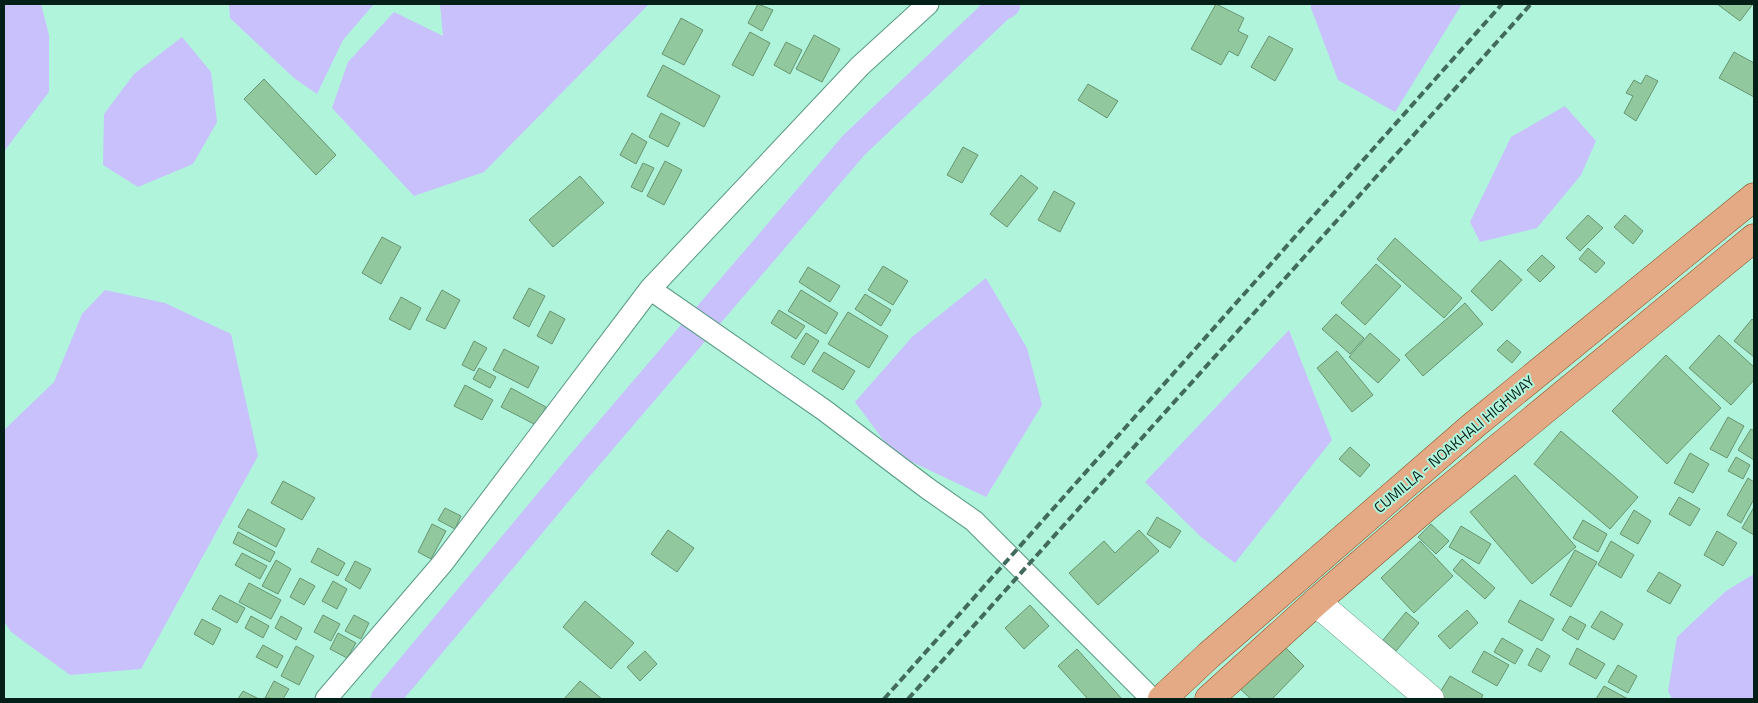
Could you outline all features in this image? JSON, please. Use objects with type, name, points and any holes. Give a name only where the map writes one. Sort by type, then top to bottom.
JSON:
[{"type":"main road","name":"CUMILLA - NOAKHALI HIGHWAY","points":[[1162,699],[1209,655],[1474,425],[1754,197]]},
{"type":"main road","name":"CUMILLA - NOAKHALI HIGHWAY","points":[[1210,699],[1316,602],[1437,498],[1754,238]]},
{"type":"main road","points":[[1316,602],[1430,699]]},
{"type":"street","points":[[326,699],[442,564],[655,292],[860,66],[928,4]]},
{"type":"street","points":[[655,292],[824,410],[974,521],[1152,699]]},
{"type":"shaded area","points":[[4,4],[41,4],[49,35],[49,92],[5,150],[4,150]]},
{"type":"shaded area","points":[[229,4],[374,4],[343,40],[317,94],[294,78],[230,18]]},
{"type":"shaded area","points":[[440,4],[649,4],[484,172],[414,196],[332,108],[348,62],[394,12],[443,36]]},
{"type":"shaded area","points":[[1311,4],[1462,4],[1395,112],[1338,80]]},
{"type":"shaded area","points":[[182,37],[211,72],[217,122],[193,164],[138,187],[103,165],[104,114],[134,74]]},
{"type":"shaded area","points":[[1565,106],[1596,141],[1581,175],[1537,228],[1480,242],[1470,222],[1511,137]]},
{"type":"shaded area","points":[[986,278],[1027,348],[1042,405],[986,497],[893,453],[855,402],[912,337]]},
{"type":"shaded area","points":[[105,290],[165,303],[231,334],[258,456],[141,669],[70,675],[11,632],[4,621],[4,430],[54,382],[82,314]]},
{"type":"shaded area","points":[[1289,330],[1332,440],[1235,563],[1201,537],[1145,482]]},
{"type":"shaded area","points":[[1754,574],[1754,699],[1672,699],[1668,691],[1677,637],[1726,591]]},
{"type":"building","points":[[758,4],[773,10],[762,31],[748,23]]},
{"type":"building","points":[[1216,4],[1244,18],[1238,31],[1248,36],[1238,56],[1229,51],[1221,65],[1191,49]]},
{"type":"building","points":[[1717,4],[1753,4],[1740,21]]},
{"type":"building","points":[[681,18],[703,30],[684,65],[662,54]]},
{"type":"building","points":[[750,32],[770,43],[753,76],[732,65]]},
{"type":"building","points":[[814,35],[840,49],[822,82],[796,69]]},
{"type":"building","points":[[1269,36],[1293,49],[1275,81],[1251,67]]},
{"type":"building","points":[[786,42],[802,50],[790,74],[774,65]]},
{"type":"building","points":[[1734,52],[1754,63],[1754,97],[1719,78]]},
{"type":"building","points":[[663,65],[720,96],[704,127],[647,96]]},
{"type":"building","points":[[1646,75],[1658,81],[1636,121],[1624,113],[1633,96],[1626,93],[1634,80],[1641,84]]},
{"type":"building","points":[[264,79],[336,155],[316,175],[244,99]]},
{"type":"building","points":[[1088,84],[1118,101],[1107,118],[1078,100]]},
{"type":"building","points":[[661,113],[680,123],[668,147],[649,137]]},
{"type":"building","points":[[632,133],[647,142],[636,164],[620,155]]},
{"type":"building","points":[[963,147],[978,155],[962,183],[947,175]]},
{"type":"building","points":[[665,161],[682,170],[664,205],[647,196]]},
{"type":"building","points":[[643,163],[654,168],[642,192],[631,187]]},
{"type":"building","points":[[1021,175],[1038,188],[1007,227],[990,214]]},
{"type":"building","points":[[580,176],[604,203],[553,247],[529,220]]},
{"type":"building","points":[[1054,191],[1075,203],[1060,232],[1038,220]]},
{"type":"building","points":[[1588,215],[1603,228],[1580,251],[1566,238]]},
{"type":"building","points":[[1625,215],[1643,231],[1633,244],[1614,227]]},
{"type":"building","points":[[382,237],[401,247],[381,284],[362,273]]},
{"type":"building","points":[[1395,238],[1462,298],[1444,318],[1377,259]]},
{"type":"building","points":[[1588,248],[1605,263],[1596,273],[1579,259]]},
{"type":"building","points":[[1542,255],[1555,267],[1540,282],[1527,270]]},
{"type":"building","points":[[1500,260],[1522,280],[1492,311],[1471,291]]},
{"type":"building","points":[[1376,264],[1401,286],[1365,325],[1341,303]]},
{"type":"building","points":[[883,266],[908,281],[893,305],[868,290]]},
{"type":"building","points":[[808,267],[840,286],[830,302],[799,282]]},
{"type":"building","points":[[529,288],[545,296],[529,327],[513,318]]},
{"type":"building","points":[[442,290],[460,300],[445,329],[426,320]]},
{"type":"building","points":[[801,290],[838,313],[826,334],[788,311]]},
{"type":"building","points":[[865,294],[891,310],[881,326],[855,309]]},
{"type":"building","points":[[401,297],[421,308],[410,330],[389,319]]},
{"type":"building","points":[[1465,303],[1483,324],[1423,376],[1405,355]]},
{"type":"building","points":[[779,310],[805,326],[796,339],[771,323]]},
{"type":"building","points":[[550,311],[565,319],[552,344],[537,336]]},
{"type":"building","points":[[848,312],[888,336],[869,368],[828,344]]},
{"type":"building","points":[[1336,314],[1364,338],[1350,354],[1322,329]]},
{"type":"building","points":[[1752,319],[1754,321],[1754,357],[1734,341]]},
{"type":"building","points":[[806,333],[819,341],[804,365],[791,357]]},
{"type":"building","points":[[1370,333],[1400,360],[1378,383],[1349,357]]},
{"type":"building","points":[[1719,335],[1754,367],[1754,380],[1731,405],[1689,368]]},
{"type":"building","points":[[1507,340],[1521,352],[1512,363],[1497,350]]},
{"type":"building","points":[[474,341],[487,348],[474,371],[462,365]]},
{"type":"building","points":[[504,349],[539,367],[528,388],[493,370]]},
{"type":"building","points":[[1337,351],[1373,395],[1352,412],[1317,368]]},
{"type":"building","points":[[824,352],[855,371],[843,390],[812,371]]},
{"type":"building","points":[[1666,355],[1721,408],[1667,464],[1612,411]]},
{"type":"building","points":[[479,368],[496,377],[490,388],[473,379]]},
{"type":"building","points":[[465,385],[493,400],[482,420],[454,406]]},
{"type":"building","points":[[511,388],[546,407],[536,425],[501,407]]},
{"type":"building","points":[[1728,417],[1744,426],[1727,458],[1710,449]]},
{"type":"building","points":[[1751,429],[1754,431],[1754,460],[1738,450]]},
{"type":"building","points":[[1561,431],[1638,497],[1610,529],[1534,464]]},
{"type":"building","points":[[1350,447],[1370,465],[1360,477],[1339,459]]},
{"type":"building","points":[[1690,453],[1709,464],[1693,493],[1674,483]]},
{"type":"building","points":[[1736,457],[1750,465],[1743,479],[1728,471]]},
{"type":"building","points":[[1515,475],[1576,547],[1532,584],[1470,512]]},
{"type":"building","points":[[1748,478],[1754,482],[1754,499],[1741,523],[1727,515]]},
{"type":"building","points":[[283,481],[315,498],[302,520],[271,503]]},
{"type":"building","points":[[1679,497],[1700,509],[1690,526],[1669,514]]},
{"type":"building","points":[[1754,507],[1754,535],[1742,528]]},
{"type":"building","points":[[445,508],[461,516],[455,529],[438,520]]},
{"type":"building","points":[[248,509],[285,529],[276,547],[238,527]]},
{"type":"building","points":[[1634,510],[1651,521],[1638,544],[1620,534]]},
{"type":"building","points":[[1157,517],[1181,531],[1170,548],[1147,534]]},
{"type":"building","points":[[1583,520],[1607,534],[1598,552],[1573,538]]},
{"type":"building","points":[[432,524],[446,531],[431,559],[418,552]]},
{"type":"building","points":[[1431,524],[1449,541],[1436,554],[1418,537]]},
{"type":"building","points":[[1461,526],[1491,544],[1479,564],[1449,547]]},
{"type":"building","points":[[668,530],[694,548],[677,572],[651,554]]},
{"type":"building","points":[[1139,530],[1159,551],[1098,605],[1069,573],[1104,541],[1115,553]]},
{"type":"building","points":[[1717,531],[1737,543],[1723,566],[1704,555]]},
{"type":"building","points":[[238,532],[275,552],[270,562],[233,543]]},
{"type":"building","points":[[1420,541],[1453,576],[1414,613],[1381,578]]},
{"type":"building","points":[[1611,541],[1634,555],[1621,578],[1598,565]]},
{"type":"building","points":[[318,548],[345,563],[338,576],[311,562]]},
{"type":"building","points":[[1575,550],[1597,562],[1571,607],[1550,595]]},
{"type":"building","points":[[242,553],[267,566],[260,579],[235,565]]},
{"type":"building","points":[[1462,559],[1495,588],[1485,599],[1453,570]]},
{"type":"building","points":[[276,560],[291,569],[278,594],[262,586]]},
{"type":"building","points":[[355,561],[371,569],[360,589],[345,580]]},
{"type":"building","points":[[1659,572],[1681,585],[1670,604],[1647,591]]},
{"type":"building","points":[[300,578],[315,586],[304,605],[290,597]]},
{"type":"building","points":[[333,581],[347,589],[337,609],[322,601]]},
{"type":"building","points":[[249,583],[281,600],[271,619],[239,602]]},
{"type":"building","points":[[220,595],[245,608],[237,623],[212,609]]},
{"type":"building","points":[[1520,600],[1554,619],[1542,641],[1508,622]]},
{"type":"building","points":[[585,601],[634,643],[611,669],[563,627]]},
{"type":"building","points":[[1030,605],[1049,626],[1024,649],[1005,628]]},
{"type":"building","points":[[1467,610],[1478,623],[1450,649],[1438,636]]},
{"type":"building","points":[[1601,611],[1623,624],[1614,640],[1591,627]]},
{"type":"building","points":[[1406,612],[1419,623],[1396,651],[1383,640]]},
{"type":"building","points":[[323,615],[340,624],[331,641],[314,632]]},
{"type":"building","points":[[354,615],[369,623],[361,639],[345,631]]},
{"type":"building","points":[[251,616],[269,626],[263,638],[245,628]]},
{"type":"building","points":[[281,616],[302,628],[296,640],[275,628]]},
{"type":"building","points":[[1570,616],[1586,625],[1578,640],[1562,630]]},
{"type":"building","points":[[202,619],[221,629],[213,645],[194,634]]},
{"type":"building","points":[[338,633],[356,643],[347,658],[330,649]]},
{"type":"building","points":[[1502,638],[1523,650],[1515,664],[1494,652]]},
{"type":"building","points":[[1282,644],[1304,666],[1272,699],[1251,699],[1239,688]]},
{"type":"building","points":[[263,645],[283,656],[277,668],[256,657]]},
{"type":"building","points":[[296,646],[314,656],[299,685],[281,676]]},
{"type":"building","points":[[1537,648],[1550,656],[1541,672],[1528,665]]},
{"type":"building","points":[[1577,648],[1605,664],[1596,679],[1569,664]]},
{"type":"building","points":[[1077,649],[1122,699],[1088,699],[1058,666]]},
{"type":"building","points":[[645,651],[657,664],[640,681],[627,667]]},
{"type":"building","points":[[1484,651],[1509,665],[1497,686],[1472,672]]},
{"type":"building","points":[[1618,665],[1637,676],[1628,693],[1608,682]]},
{"type":"building","points":[[1450,676],[1483,695],[1481,699],[1436,699]]},
{"type":"building","points":[[274,681],[289,689],[283,699],[265,698]]},
{"type":"building","points":[[580,681],[602,699],[564,699]]},
{"type":"building","points":[[1604,686],[1628,699],[1596,699]]},
{"type":"building","points":[[243,691],[259,699],[238,699]]},
{"type":"waterway","points":[[385,699],[576,470],[854,145],[1001,6],[1006,4]]},
{"type":"railway","points":[[884,699],[1502,4]]},
{"type":"railway","points":[[908,699],[1531,4]]}]
